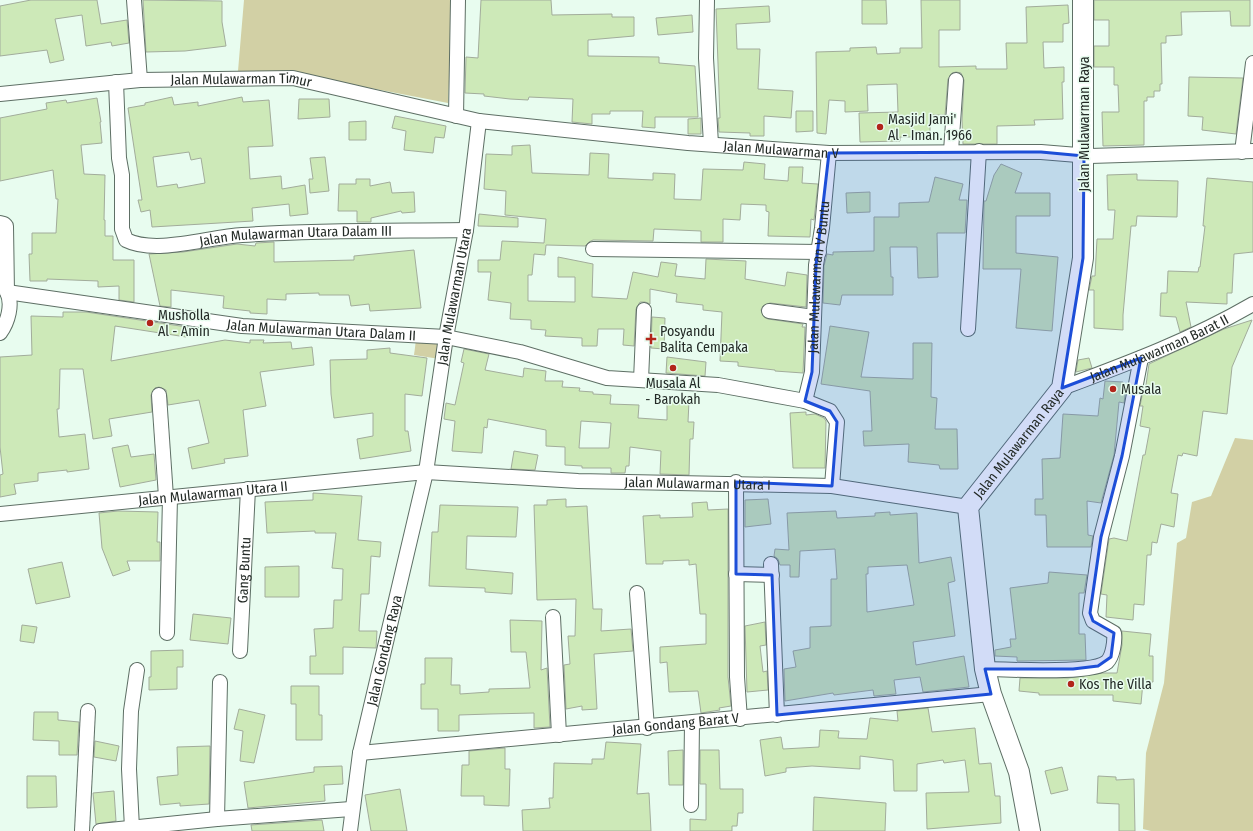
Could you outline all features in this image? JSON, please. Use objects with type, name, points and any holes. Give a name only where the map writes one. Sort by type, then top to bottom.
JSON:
[{"type":"main road","name":"Jalan Mulawarman Raya","points":[[1030,831],[1019,772],[991,694],[985,669],[968,507],[1062,388],[1083,258],[1083,0]]},
{"type":"street","points":[[134,0],[140,80]]},
{"type":"street","points":[[456,116],[458,0]]},
{"type":"street","points":[[707,0],[706,58],[711,144]]},
{"type":"street","points":[[1247,152],[1253,63]]},
{"type":"street","name":"Jalan Mulawarman Timur","points":[[0,94],[140,80],[293,78],[479,121]]},
{"type":"street","points":[[951,151],[956,80]]},
{"type":"street","name":"Jalan Mulawarman Utara Dalam III","points":[[116,82],[119,158],[122,175],[122,229],[126,240],[136,245],[154,246],[241,235],[466,230]]},
{"type":"street","name":"Jalan Mulawarman V","points":[[479,121],[711,144],[829,153],[979,151],[1041,152],[1084,156],[1247,152]]},
{"type":"street","name":"Jalan Mulawarman Utara","points":[[426,472],[446,337],[466,230],[479,121]]},
{"type":"street","points":[[968,329],[979,151]]},
{"type":"street","name":"Jalan Mulawarman V Buntu","points":[[805,401],[812,372],[816,265],[829,153]]},
{"type":"street","points":[[0,223],[6,226],[7,292],[10,298],[8,316],[0,333]]},
{"type":"street","points":[[593,249],[818,252]]},
{"type":"street","name":"Jalan Mulawarman Utara Dalam II","points":[[7,292],[242,326],[446,337],[520,352],[607,378],[718,385],[805,401],[830,411],[837,422],[832,486]]},
{"type":"street","name":"Jalan Mulawarman Barat II","points":[[1062,388],[1202,332],[1253,304]]},
{"type":"street","points":[[641,380],[644,310]]},
{"type":"street","points":[[768,311],[814,317]]},
{"type":"street","points":[[985,669],[1073,669],[1098,666],[1106,662],[1111,657],[1114,633],[1093,621],[1090,613],[1100,537],[1122,456],[1140,358]]},
{"type":"street","points":[[159,395],[168,497],[166,633]]},
{"type":"street","name":"Jalan Mulawarman Utara I","points":[[426,472],[578,481],[736,482],[832,486],[968,507]]},
{"type":"street","name":"Jalan Mulawarman Utara II","points":[[0,514],[426,472]]},
{"type":"street","name":"Jalan Gondang Raya","points":[[350,831],[351,809],[360,753],[426,472]]},
{"type":"street","points":[[736,482],[737,677],[740,719]]},
{"type":"street","name":"Gang Buntu","points":[[240,652],[248,489]]},
{"type":"street","points":[[736,574],[772,570],[777,715]]},
{"type":"street","points":[[637,593],[647,728]]},
{"type":"street","points":[[553,616],[559,736]]},
{"type":"street","points":[[132,828],[130,769],[131,711],[137,670]]},
{"type":"street","points":[[217,819],[220,682]]},
{"type":"street","name":"Jalan Gondang Barat V","points":[[360,753],[692,724],[991,694]]},
{"type":"street","points":[[82,831],[88,711]]},
{"type":"street","points":[[691,805],[692,724]]},
{"type":"street","points":[[100,831],[146,828],[217,819],[351,809]]},
{"type":"highlighted area","points":[[1041,152],[1084,156],[1083,258],[1062,388],[1141,358],[1122,456],[1101,537],[1090,613],[1093,621],[1114,633],[1111,657],[1098,666],[1073,669],[985,669],[991,694],[777,715],[772,575],[736,574],[736,482],[832,486],[837,422],[830,411],[805,401],[812,372],[816,265],[829,153]]},
{"type":"shaded area","points":[[244,0],[453,0],[448,103],[308,76],[238,71]]},
{"type":"shaded area","points":[[416,340],[448,344],[446,360],[414,355]]},
{"type":"shaded area","points":[[1235,438],[1253,440],[1253,831],[1151,831],[1143,829],[1146,753],[1164,683],[1177,543],[1186,538],[1192,502],[1211,496]]},
{"type":"building","points":[[31,0],[97,0],[101,24],[127,20],[129,43],[112,46],[111,42],[86,46],[82,15],[55,19],[64,60],[50,63],[47,50],[0,56],[0,6]]},
{"type":"building","points":[[143,0],[222,1],[222,22],[226,46],[185,51],[146,52]]},
{"type":"building","points":[[481,0],[551,0],[552,15],[612,14],[612,17],[634,17],[634,36],[588,40],[588,56],[659,57],[659,63],[695,66],[698,117],[655,117],[655,128],[642,127],[643,111],[610,111],[610,114],[592,114],[592,124],[572,122],[573,99],[529,97],[528,100],[510,99],[484,96],[484,94],[465,93],[466,57],[478,58]]},
{"type":"building","points":[[862,0],[886,0],[887,24],[862,24]]},
{"type":"building","points":[[921,0],[960,0],[960,30],[939,30],[939,67],[976,66],[976,69],[1007,69],[1006,43],[1027,43],[1026,7],[1068,5],[1069,23],[1063,24],[1063,42],[1043,42],[1044,68],[1064,67],[1064,82],[1062,82],[1063,119],[1034,120],[1035,125],[997,126],[997,144],[963,144],[962,120],[964,80],[961,73],[956,72],[952,73],[948,79],[945,115],[930,115],[930,137],[900,137],[900,141],[860,142],[859,113],[898,112],[897,84],[867,85],[868,111],[845,112],[845,101],[829,100],[826,134],[817,133],[816,52],[850,51],[850,48],[876,47],[877,54],[900,53],[900,48],[922,48]]},
{"type":"building","points":[[1094,0],[1250,0],[1250,26],[1231,26],[1230,11],[1181,12],[1182,35],[1166,36],[1166,43],[1161,43],[1162,84],[1160,84],[1160,91],[1154,91],[1154,97],[1147,97],[1147,101],[1144,101],[1144,145],[1103,146],[1102,112],[1119,112],[1118,85],[1114,85],[1114,67],[1094,67],[1094,46],[1109,46],[1109,20],[1094,20]]},
{"type":"building","points":[[769,6],[770,22],[736,24],[737,49],[760,49],[758,89],[793,91],[791,118],[764,116],[764,136],[750,136],[750,133],[719,132],[718,118],[720,118],[716,9]]},
{"type":"building","points":[[692,15],[693,32],[658,35],[656,18]]},
{"type":"building","points":[[1189,77],[1243,78],[1236,134],[1202,130],[1203,117],[1188,116]]},
{"type":"building","points":[[172,97],[174,105],[198,102],[198,106],[242,97],[243,102],[269,100],[273,146],[248,147],[250,179],[281,176],[282,189],[305,185],[308,214],[290,216],[289,204],[252,208],[253,221],[152,227],[150,210],[141,212],[138,200],[142,200],[128,108],[145,105],[145,103]],"holes":[[[189,152],[191,160],[201,158],[205,183],[178,188],[177,184],[157,187],[153,157]]]},
{"type":"building","points":[[97,98],[101,122],[102,143],[81,145],[84,174],[105,175],[105,236],[113,236],[113,260],[134,260],[134,302],[119,300],[119,286],[98,287],[98,281],[47,279],[47,281],[30,281],[29,254],[32,254],[32,233],[56,233],[58,199],[56,199],[53,170],[0,181],[0,118],[47,109],[46,103],[66,100],[67,103]]},
{"type":"building","points":[[299,99],[329,99],[330,117],[298,119]]},
{"type":"building","points":[[796,111],[813,111],[813,131],[796,132]]},
{"type":"building","points":[[395,116],[446,126],[444,138],[435,137],[433,153],[404,150],[406,131],[392,128]]},
{"type":"building","points":[[701,118],[701,134],[688,134],[688,119]]},
{"type":"building","points":[[366,121],[366,140],[349,140],[349,122]]},
{"type":"building","points":[[530,145],[532,173],[589,175],[590,153],[609,154],[608,178],[653,180],[653,173],[675,174],[674,199],[701,200],[703,169],[743,170],[744,162],[765,164],[764,179],[788,181],[789,167],[803,167],[802,183],[818,184],[814,220],[811,219],[810,237],[768,236],[769,212],[766,211],[766,205],[741,204],[740,220],[723,219],[723,242],[701,242],[701,231],[654,229],[653,241],[593,240],[585,246],[546,245],[545,255],[534,254],[532,275],[528,275],[528,301],[575,302],[575,277],[558,277],[558,257],[593,264],[592,297],[627,299],[633,272],[658,277],[661,262],[677,264],[675,276],[705,279],[706,259],[746,261],[745,279],[785,286],[787,272],[807,275],[806,307],[770,303],[763,306],[761,310],[764,317],[768,319],[803,324],[802,327],[805,327],[803,373],[738,366],[738,362],[720,361],[722,312],[703,310],[703,305],[676,302],[677,294],[650,289],[650,304],[640,302],[636,309],[634,346],[623,345],[624,329],[598,329],[597,346],[582,346],[582,338],[545,336],[546,330],[531,329],[531,320],[510,319],[511,303],[488,300],[491,272],[478,272],[478,260],[500,260],[502,241],[544,243],[546,219],[505,215],[506,191],[484,189],[486,154],[512,155],[512,146]]},
{"type":"building","points":[[325,157],[329,191],[310,193],[309,179],[313,179],[310,158]]},
{"type":"building","points":[[1001,164],[1022,173],[1015,193],[1050,193],[1050,216],[1016,216],[1016,253],[1058,257],[1052,331],[1016,328],[1021,269],[983,269],[984,201],[986,201],[994,175]]},
{"type":"building","points":[[1137,174],[1137,180],[1178,181],[1177,217],[1137,216],[1136,226],[1131,226],[1123,330],[1094,328],[1094,290],[1089,290],[1092,276],[1095,276],[1097,239],[1113,239],[1115,210],[1108,210],[1107,175]]},
{"type":"building","points":[[935,177],[963,184],[959,200],[967,200],[965,233],[937,233],[938,277],[918,278],[917,247],[890,247],[893,295],[842,295],[840,305],[823,303],[824,266],[827,254],[833,255],[833,252],[874,251],[874,217],[899,217],[899,203],[929,202]]},
{"type":"building","points":[[1207,178],[1253,182],[1253,252],[1234,254],[1232,293],[1227,293],[1227,304],[1186,302],[1191,327],[1180,332],[1176,317],[1160,316],[1161,293],[1167,293],[1168,271],[1198,272],[1200,267],[1205,226],[1203,226]]},
{"type":"building","points":[[356,179],[370,179],[370,186],[390,182],[392,193],[414,192],[415,212],[402,213],[401,211],[371,218],[371,222],[357,222],[357,211],[338,211],[339,184],[356,184]]},
{"type":"building","points":[[870,192],[870,212],[847,213],[846,193]]},
{"type":"building","points":[[479,214],[518,218],[518,227],[478,226]]},
{"type":"building","points":[[274,242],[274,262],[354,260],[354,256],[414,250],[421,308],[370,311],[369,304],[351,306],[349,295],[319,295],[319,293],[286,294],[286,300],[267,299],[267,314],[250,313],[250,311],[223,308],[224,296],[171,290],[171,307],[160,306],[149,254],[183,252],[237,244],[255,246],[256,243]]},
{"type":"building","points":[[63,312],[86,312],[187,327],[186,337],[115,326],[111,361],[225,340],[250,343],[250,340],[264,340],[263,343],[291,342],[292,349],[312,347],[314,365],[260,372],[266,406],[243,410],[248,456],[224,459],[225,463],[192,469],[188,448],[209,443],[199,400],[168,405],[166,390],[159,387],[155,388],[151,395],[152,412],[109,419],[112,436],[93,439],[83,369],[60,369],[59,409],[57,409],[59,437],[85,434],[89,469],[67,472],[67,470],[38,473],[38,481],[14,484],[16,494],[0,497],[0,475],[3,474],[0,447],[0,357],[32,355],[31,316],[63,317]]},
{"type":"building","points":[[652,317],[665,318],[664,349],[651,348]]},
{"type":"building","points":[[1252,320],[1232,367],[1227,414],[1203,411],[1197,456],[1183,453],[1182,456],[1178,455],[1171,493],[1178,494],[1174,527],[1161,524],[1157,543],[1152,542],[1151,555],[1147,555],[1144,605],[1134,604],[1133,620],[1106,617],[1107,595],[1101,594],[1109,539],[1114,538],[1127,541],[1143,455],[1145,455],[1150,428],[1140,426],[1143,406],[1140,406],[1143,391],[1145,392],[1149,364],[1224,329]]},
{"type":"building","points":[[830,326],[869,332],[861,377],[913,379],[913,343],[932,343],[931,397],[937,398],[935,429],[957,429],[958,469],[940,469],[939,465],[908,462],[909,444],[864,446],[863,431],[872,431],[870,391],[821,384]]},
{"type":"building","points":[[390,348],[390,353],[427,358],[422,396],[405,394],[405,431],[408,431],[411,451],[360,459],[357,439],[373,436],[373,413],[334,418],[331,394],[330,360],[367,359],[367,350]]},
{"type":"building","points":[[464,349],[489,354],[485,370],[523,377],[524,368],[546,371],[545,381],[563,381],[562,387],[580,388],[579,391],[593,392],[593,394],[611,395],[610,404],[639,405],[638,418],[667,420],[667,400],[689,401],[688,422],[694,422],[693,439],[690,439],[689,475],[660,474],[661,451],[630,447],[629,466],[626,466],[625,473],[611,473],[611,468],[582,468],[582,466],[565,465],[565,447],[546,446],[546,430],[488,419],[487,428],[484,427],[482,453],[452,451],[455,421],[444,419],[446,403],[455,405],[464,363],[461,362]],"holes":[[[581,421],[611,423],[609,448],[579,448]]]},
{"type":"building","points":[[667,357],[706,362],[705,376],[666,373]]},
{"type":"building","points":[[1089,358],[1092,368],[1076,372],[1078,360]]},
{"type":"building","points":[[1105,381],[1123,382],[1122,387],[1126,388],[1124,403],[1119,402],[1114,455],[1101,503],[1087,501],[1088,535],[1093,536],[1091,547],[1047,547],[1046,515],[1035,515],[1035,499],[1043,499],[1042,459],[1060,458],[1063,414],[1098,416],[1100,398],[1103,399]]},
{"type":"building","points":[[806,412],[806,415],[815,414],[824,418],[826,421],[825,468],[793,468],[790,413]]},
{"type":"building","points":[[128,445],[131,457],[154,454],[156,480],[120,487],[112,448]]},
{"type":"building","points":[[514,451],[538,455],[535,470],[511,469]]},
{"type":"building","points":[[313,493],[362,496],[358,540],[381,542],[380,557],[371,556],[369,594],[361,594],[359,631],[377,631],[376,648],[343,647],[343,674],[310,674],[310,656],[316,656],[314,629],[333,628],[334,600],[342,600],[343,569],[332,568],[336,533],[315,533],[315,531],[267,533],[265,502],[313,500]]},
{"type":"building","points":[[566,499],[566,507],[587,506],[593,609],[602,609],[601,631],[631,629],[633,651],[594,654],[597,709],[582,710],[582,706],[566,709],[564,665],[570,664],[568,636],[575,636],[576,599],[537,600],[534,505],[547,505],[547,500]]},
{"type":"building","points":[[768,499],[771,524],[745,527],[745,500]]},
{"type":"building","points":[[707,502],[708,510],[728,509],[728,677],[731,706],[719,708],[720,710],[701,713],[698,691],[669,692],[667,662],[660,663],[660,647],[706,644],[706,614],[700,614],[696,564],[689,565],[689,560],[663,561],[663,564],[646,564],[643,516],[660,515],[660,518],[693,517],[692,503]]},
{"type":"building","points":[[440,505],[518,507],[516,537],[467,536],[466,569],[513,573],[512,594],[485,592],[485,588],[429,586],[432,532],[438,532]]},
{"type":"building","points":[[118,511],[158,512],[157,542],[160,542],[160,561],[127,561],[130,570],[113,576],[102,548],[99,513]]},
{"type":"building","points":[[836,511],[837,518],[875,516],[875,513],[890,512],[890,515],[917,513],[919,563],[951,557],[955,581],[948,583],[955,636],[913,642],[916,665],[964,656],[969,687],[923,692],[920,677],[894,680],[896,694],[874,696],[873,690],[834,695],[833,693],[785,701],[784,669],[796,667],[793,651],[810,648],[810,627],[831,626],[831,579],[837,579],[835,549],[800,551],[799,577],[790,577],[790,565],[780,565],[778,559],[774,556],[775,549],[789,550],[787,513]],"holes":[[[907,565],[914,605],[867,612],[866,574],[868,574],[868,567]]]},
{"type":"building","points":[[62,562],[70,597],[36,604],[28,569]]},
{"type":"building","points":[[299,566],[299,597],[265,597],[265,567]]},
{"type":"building","points":[[1049,572],[1087,575],[1084,593],[1079,593],[1079,634],[1085,634],[1086,660],[1017,661],[1017,657],[995,656],[995,650],[1011,647],[1010,639],[1016,639],[1010,588],[1048,583]]},
{"type":"building","points":[[193,614],[231,618],[228,644],[190,640]]},
{"type":"building","points":[[510,620],[542,621],[541,670],[547,668],[550,727],[534,728],[534,713],[459,715],[459,731],[438,731],[438,709],[421,709],[421,684],[425,684],[425,658],[452,658],[451,685],[460,685],[460,694],[489,692],[489,689],[530,688],[526,652],[511,652]]},
{"type":"building","points":[[765,622],[766,645],[760,646],[763,672],[767,671],[768,690],[747,692],[745,626]]},
{"type":"building","points":[[22,625],[37,627],[34,643],[20,641]]},
{"type":"building","points":[[1122,631],[1151,634],[1149,656],[1153,656],[1153,682],[1143,682],[1141,704],[1113,701],[1113,695],[1039,695],[1039,693],[1019,691],[1020,678],[1068,678],[1103,673],[1117,673],[1122,645]]},
{"type":"building","points":[[183,650],[183,667],[177,667],[177,689],[149,690],[149,677],[151,677],[151,651]]},
{"type":"building","points":[[291,686],[319,686],[319,715],[322,715],[322,740],[296,740],[296,704],[291,704]]},
{"type":"building","points":[[928,708],[932,732],[975,728],[979,764],[991,763],[995,796],[1000,796],[1001,823],[927,829],[926,793],[969,792],[965,760],[944,763],[943,760],[917,764],[917,791],[894,791],[893,760],[860,756],[860,769],[812,766],[786,768],[786,772],[765,776],[760,740],[781,737],[783,749],[819,747],[820,730],[839,731],[838,738],[867,739],[870,718],[898,721],[897,711]]},
{"type":"building","points":[[239,709],[265,715],[254,763],[240,761],[243,731],[234,729]]},
{"type":"building","points":[[34,712],[58,712],[58,720],[79,722],[77,755],[59,755],[59,741],[33,740]]},
{"type":"building","points":[[95,741],[119,746],[116,761],[94,757]]},
{"type":"building","points":[[606,742],[641,744],[637,794],[649,793],[651,831],[523,831],[522,810],[550,808],[549,798],[553,798],[554,763],[592,764],[592,759],[604,759]]},
{"type":"building","points":[[210,746],[209,804],[180,806],[180,803],[160,805],[157,777],[178,775],[177,747]]},
{"type":"building","points":[[505,748],[505,769],[510,769],[509,806],[484,805],[484,796],[461,796],[462,765],[469,765],[469,751]]},
{"type":"building","points":[[683,750],[683,785],[669,785],[668,751]]},
{"type":"building","points":[[700,750],[719,750],[720,789],[743,789],[743,813],[738,813],[737,826],[732,826],[732,831],[690,831],[690,819],[706,820],[706,784],[700,784]]},
{"type":"building","points":[[342,766],[343,784],[324,785],[325,801],[248,808],[244,782],[314,772],[314,767]]},
{"type":"building","points":[[1062,767],[1068,790],[1051,794],[1045,771]]},
{"type":"building","points":[[27,776],[56,776],[57,807],[27,808]]},
{"type":"building","points":[[1098,776],[1116,777],[1116,780],[1134,779],[1135,831],[1119,831],[1119,804],[1097,803]]},
{"type":"building","points":[[400,789],[407,831],[371,831],[365,795]]},
{"type":"building","points":[[114,791],[116,821],[96,824],[93,793]]},
{"type":"building","points":[[814,797],[886,803],[885,831],[813,831]]},
{"type":"building","points":[[322,820],[324,831],[252,831],[251,825]]},
{"type":"place","name":"Masjid Jami' Al - Iman. 1966","points":[[880,127]]},
{"type":"place","name":"Musholla Al - Amin","points":[[150,323]]},
{"type":"place","name":"Posyandu Balita Cempaka","points":[[651,339]]},
{"type":"place","name":"Musala Al - Barokah","points":[[673,368]]},
{"type":"place","name":"Musala","points":[[1113,389]]},
{"type":"place","name":"Kos The Villa","points":[[1071,684]]}]
